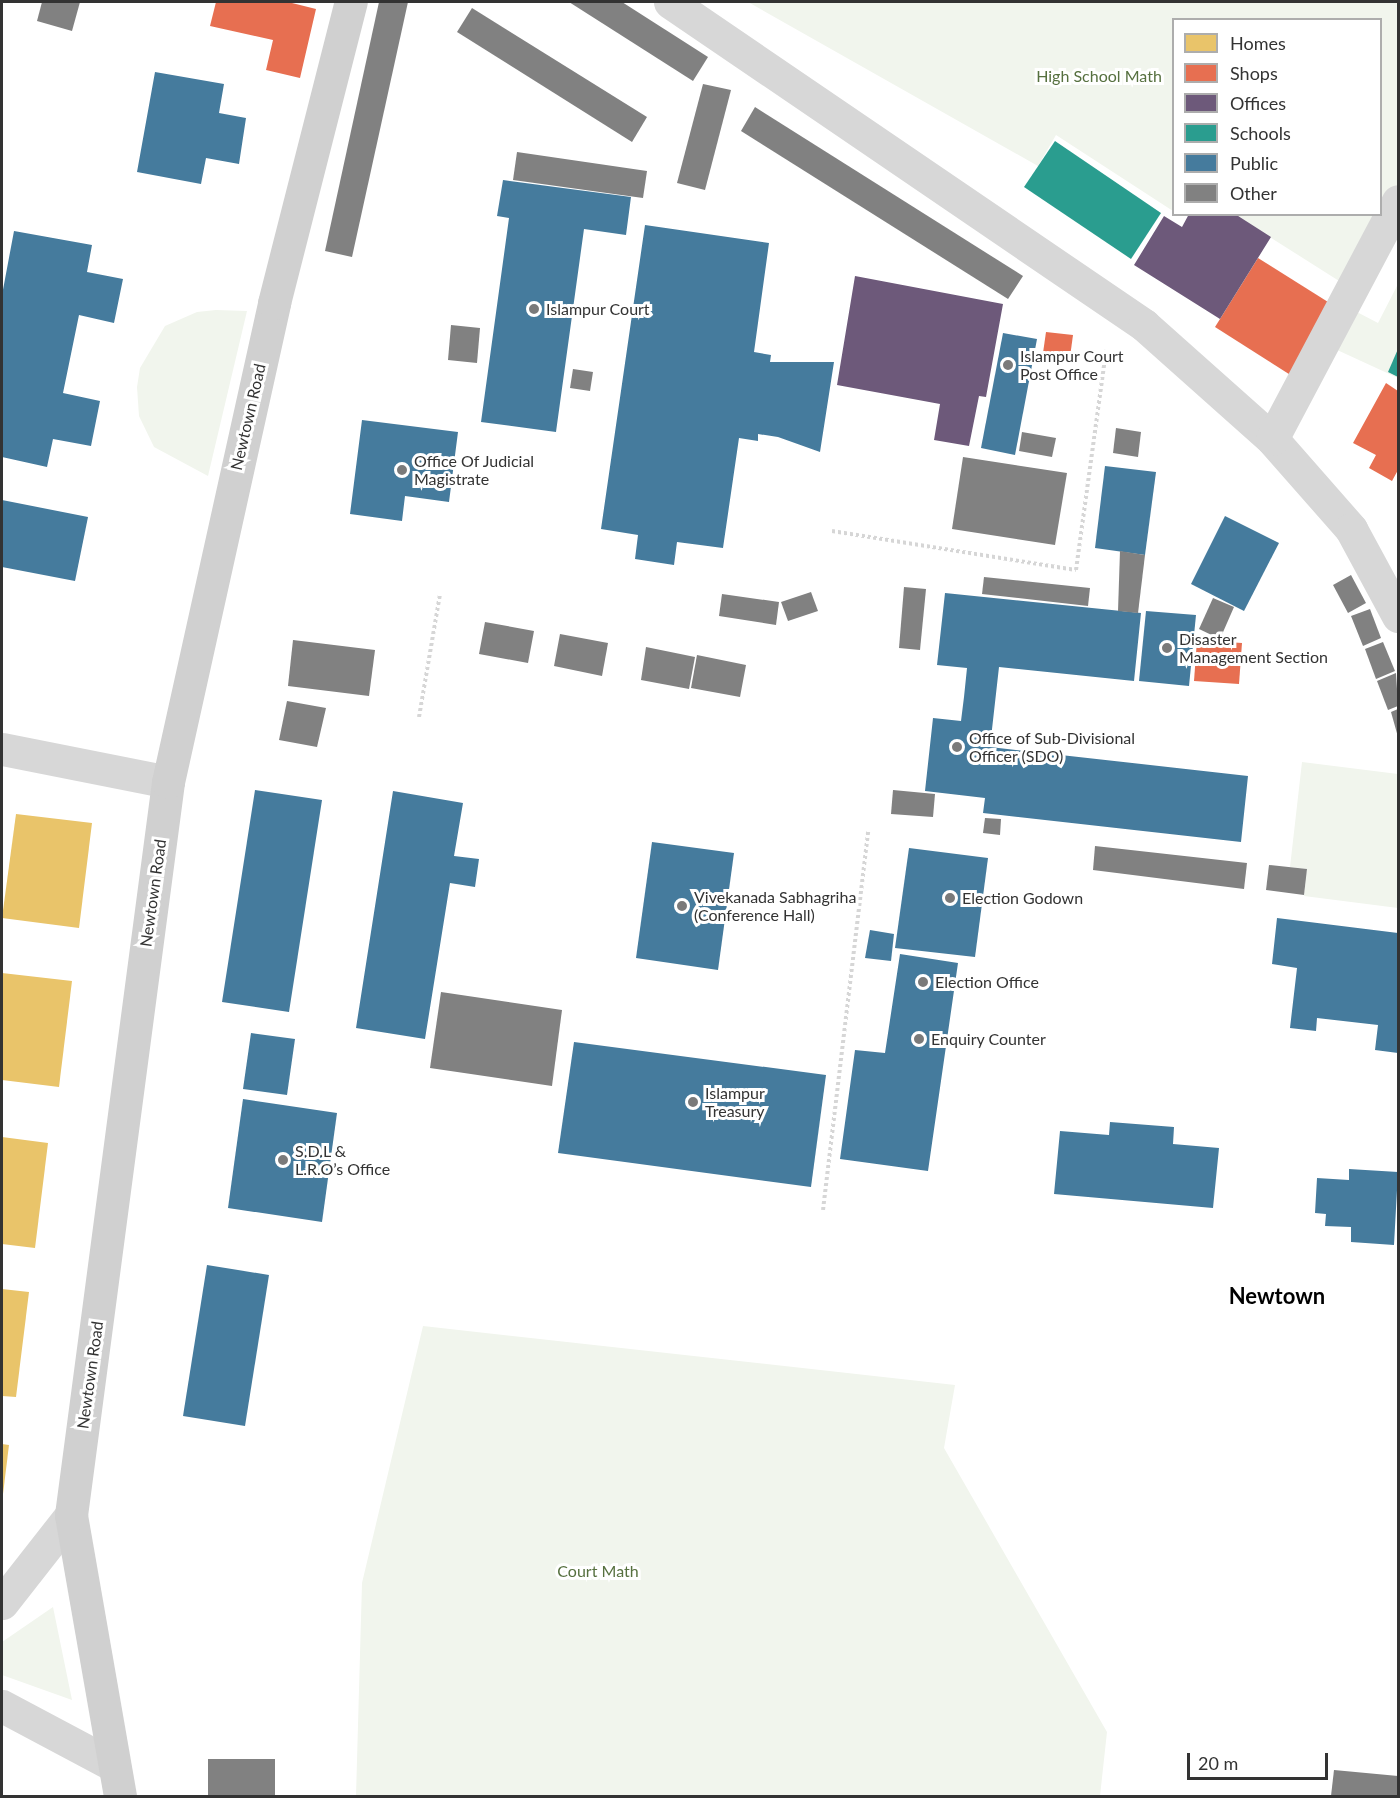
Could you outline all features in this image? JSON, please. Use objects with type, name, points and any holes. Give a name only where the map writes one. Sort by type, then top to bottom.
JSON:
[{"type":"street","name":"Newtown Road","points":[[120,1797],[111,1764],[71,1515],[168,782],[274,303],[351,2]]},
{"type":"street","points":[[670,2],[1113,301],[1272,439],[1351,530],[1398,616]]},
{"type":"street","points":[[1272,439],[1398,201]]},
{"type":"street","points":[[2,749],[168,782]]},
{"type":"street","points":[[2,1603],[71,1515]]},
{"type":"street","points":[[2,1706],[111,1764]]},
{"type":"path","points":[[832,531],[1076,570],[1113,301]]},
{"type":"path","points":[[419,717],[440,594]]},
{"type":"path","points":[[824,1210],[867,832]]},
{"type":"green space","name":"High School Math","points":[[748,2],[1398,2],[1398,187],[1347,286],[1237,216],[1382,216],[1382,18],[1172,18],[1172,210],[1056,135],[1038,166]]},
{"type":"green space","points":[[1398,284],[1398,378],[1335,349],[1355,311],[1378,323]]},
{"type":"green space","points":[[247,311],[208,476],[154,447],[139,416],[137,387],[140,368],[165,326],[197,312]]},
{"type":"green space","points":[[1302,762],[1398,774],[1398,908],[1304,896],[1307,869],[1290,867]]},
{"type":"green space","name":"Court Math","points":[[423,1326],[955,1385],[944,1448],[1107,1732],[1100,1796],[356,1796],[362,1583]]},
{"type":"green space","points":[[53,1607],[72,1700],[2,1675],[2,1642]]},
{"type":"building: Homes","points":[[16,814],[92,823],[79,928],[2,918]]},
{"type":"building: Homes","points":[[2,973],[72,981],[59,1087],[2,1080]]},
{"type":"building: Homes","points":[[2,1137],[48,1143],[35,1248],[2,1244]]},
{"type":"building: Homes","points":[[2,1289],[29,1292],[16,1397],[2,1396]]},
{"type":"building: Homes","points":[[2,1444],[9,1445],[3,1494],[2,1494]]},
{"type":"building: Shops","points":[[216,2],[288,2],[316,9],[300,78],[266,70],[273,40],[210,26]]},
{"type":"building: Shops","points":[[1258,258],[1336,307],[1292,376],[1215,327]]},
{"type":"building: Shops","points":[[1046,332],[1073,335],[1070,357],[1043,353]]},
{"type":"building: Shops","points":[[1386,383],[1398,391],[1398,470],[1392,481],[1369,468],[1376,455],[1353,443]]},
{"type":"building: Shops","points":[[1197,640],[1242,643],[1239,684],[1194,681]]},
{"type":"building: Offices","points":[[1164,216],[1182,227],[1188,216],[1238,216],[1271,237],[1220,319],[1134,265]]},
{"type":"building: Offices","points":[[855,276],[1003,304],[986,397],[979,396],[969,446],[934,440],[940,404],[837,385]]},
{"type":"building: Schools","points":[[1055,141],[1161,213],[1131,259],[1024,187]]},
{"type":"building: Schools","points":[[1398,349],[1398,377],[1388,372]]},
{"type":"building: Public","points":[[155,72],[224,84],[219,113],[246,118],[239,164],[206,158],[201,184],[137,172]]},
{"type":"building: Public","points":[[503,180],[631,197],[626,235],[584,229],[556,432],[481,422],[509,218],[497,216]]},
{"type":"building: Public","points":[[645,225],[769,243],[754,352],[771,355],[770,362],[834,362],[820,452],[778,437],[758,434],[758,441],[739,438],[723,548],[677,542],[674,565],[635,559],[638,535],[601,529]]},
{"type":"building: Public","points":[[14,231],[92,245],[87,272],[123,279],[114,323],[79,315],[63,393],[100,401],[91,446],[53,439],[47,467],[2,457],[2,295]]},
{"type":"building: Public","points":[[1003,333],[1037,339],[1015,455],[981,448]]},
{"type":"building: Public","points":[[362,420],[458,432],[449,502],[405,496],[402,521],[350,514]]},
{"type":"building: Public","points":[[1105,466],[1156,472],[1145,555],[1095,548]]},
{"type":"building: Public","points":[[2,500],[88,517],[75,581],[2,567]]},
{"type":"building: Public","points":[[1225,516],[1279,543],[1244,611],[1191,584]]},
{"type":"building: Public","points":[[945,593],[1141,613],[1134,681],[999,667],[990,747],[1248,776],[1241,842],[983,813],[985,798],[925,791],[933,718],[961,721],[967,668],[937,665]]},
{"type":"building: Public","points":[[1146,611],[1196,615],[1189,686],[1139,681]]},
{"type":"building: Public","points":[[255,790],[322,800],[289,1012],[222,1002]]},
{"type":"building: Public","points":[[393,791],[463,803],[454,856],[479,859],[475,887],[450,883],[425,1039],[356,1028]]},
{"type":"building: Public","points":[[652,842],[734,853],[718,970],[636,958]]},
{"type":"building: Public","points":[[909,848],[988,858],[975,957],[895,948]]},
{"type":"building: Public","points":[[1277,918],[1398,933],[1398,1053],[1375,1050],[1378,1025],[1317,1018],[1316,1031],[1290,1028],[1297,968],[1272,964]]},
{"type":"building: Public","points":[[870,930],[894,934],[891,961],[865,958]]},
{"type":"building: Public","points":[[900,954],[958,963],[928,1171],[840,1159],[855,1050],[885,1053]]},
{"type":"building: Public","points":[[251,1033],[295,1039],[287,1095],[243,1089]]},
{"type":"building: Public","points":[[574,1042],[826,1075],[811,1187],[558,1153]]},
{"type":"building: Public","points":[[243,1099],[337,1113],[322,1222],[228,1208]]},
{"type":"building: Public","points":[[1110,1122],[1174,1127],[1173,1144],[1219,1148],[1213,1208],[1054,1194],[1060,1131],[1109,1135]]},
{"type":"building: Public","points":[[1349,1169],[1398,1172],[1394,1245],[1351,1242],[1351,1227],[1325,1226],[1326,1214],[1315,1213],[1317,1178],[1349,1180]]},
{"type":"building: Public","points":[[207,1265],[269,1275],[245,1426],[183,1416]]},
{"type":"building: Other","points":[[42,2],[80,2],[72,31],[37,21]]},
{"type":"building: Other","points":[[379,2],[408,2],[352,257],[325,251]]},
{"type":"building: Other","points":[[569,2],[622,2],[708,57],[693,81]]},
{"type":"building: Other","points":[[472,8],[647,117],[632,142],[457,32]]},
{"type":"building: Other","points":[[703,84],[731,90],[705,190],[677,183]]},
{"type":"building: Other","points":[[755,107],[1023,276],[1008,299],[741,131]]},
{"type":"building: Other","points":[[517,152],[647,171],[643,198],[513,180]]},
{"type":"building: Other","points":[[451,325],[480,328],[477,363],[448,360]]},
{"type":"building: Other","points":[[573,369],[593,372],[590,391],[570,388]]},
{"type":"building: Other","points":[[1116,428],[1141,432],[1138,457],[1113,453]]},
{"type":"building: Other","points":[[1022,432],[1056,438],[1052,457],[1019,451]]},
{"type":"building: Other","points":[[963,457],[1067,473],[1055,545],[952,529]]},
{"type":"building: Other","points":[[1120,551],[1145,555],[1138,613],[1118,611]]},
{"type":"building: Other","points":[[1351,575],[1366,603],[1348,613],[1333,585]]},
{"type":"building: Other","points":[[984,577],[1090,588],[1088,606],[982,594]]},
{"type":"building: Other","points":[[904,587],[926,589],[920,650],[899,648]]},
{"type":"building: Other","points":[[811,592],[818,611],[788,621],[781,602]]},
{"type":"building: Other","points":[[722,594],[779,602],[776,625],[719,616]]},
{"type":"building: Other","points":[[1213,598],[1234,607],[1220,639],[1199,629]]},
{"type":"building: Other","points":[[1370,609],[1381,638],[1363,646],[1351,616]]},
{"type":"building: Other","points":[[485,622],[534,631],[528,663],[479,654]]},
{"type":"building: Other","points":[[560,634],[608,643],[602,676],[554,666]]},
{"type":"building: Other","points":[[293,640],[375,650],[369,696],[288,686]]},
{"type":"building: Other","points":[[1383,642],[1395,671],[1376,679],[1365,649]]},
{"type":"building: Other","points":[[646,647],[695,657],[689,689],[641,680]]},
{"type":"building: Other","points":[[697,655],[746,665],[740,697],[691,688]]},
{"type":"building: Other","points":[[1396,673],[1398,706],[1388,710],[1377,681]]},
{"type":"building: Other","points":[[287,701],[326,708],[317,747],[279,740]]},
{"type":"building: Other","points":[[1398,709],[1398,737],[1391,712]]},
{"type":"building: Other","points":[[893,790],[935,794],[933,817],[891,814]]},
{"type":"building: Other","points":[[985,818],[1001,819],[1000,835],[983,833]]},
{"type":"building: Other","points":[[1095,846],[1247,863],[1244,889],[1093,870]]},
{"type":"building: Other","points":[[1269,865],[1307,869],[1304,895],[1266,890]]},
{"type":"building: Other","points":[[441,992],[562,1010],[552,1086],[430,1068]]},
{"type":"building: Other","points":[[208,1759],[275,1759],[275,1796],[208,1796]]},
{"type":"building: Other","points":[[1334,1770],[1398,1776],[1398,1796],[1331,1796]]},
{"type":"place","name":"Islampur Court","points":[[534,309]]},
{"type":"place","name":"Islampur Court Post Office","points":[[1008,365]]},
{"type":"place","name":"Office Of Judicial Magistrate","points":[[402,470]]},
{"type":"place","name":"Disaster Management Section","points":[[1167,648]]},
{"type":"place","name":"Office of Sub-Divisional Officer (SDO)","points":[[957,747]]},
{"type":"place","name":"Election Godown","points":[[950,898]]},
{"type":"place","name":"Vivekanada Sabhagriha (Conference Hall)","points":[[682,906]]},
{"type":"place","name":"Election Office","points":[[923,982]]},
{"type":"place","name":"Enquiry Counter","points":[[919,1039]]},
{"type":"place","name":"Islampur Treasury","points":[[693,1102]]},
{"type":"place","name":"S.D.L & L.R.O’s Office","points":[[283,1160]]},
{"type":"district","name":"Newtown","points":[[1277,1296]]}]
